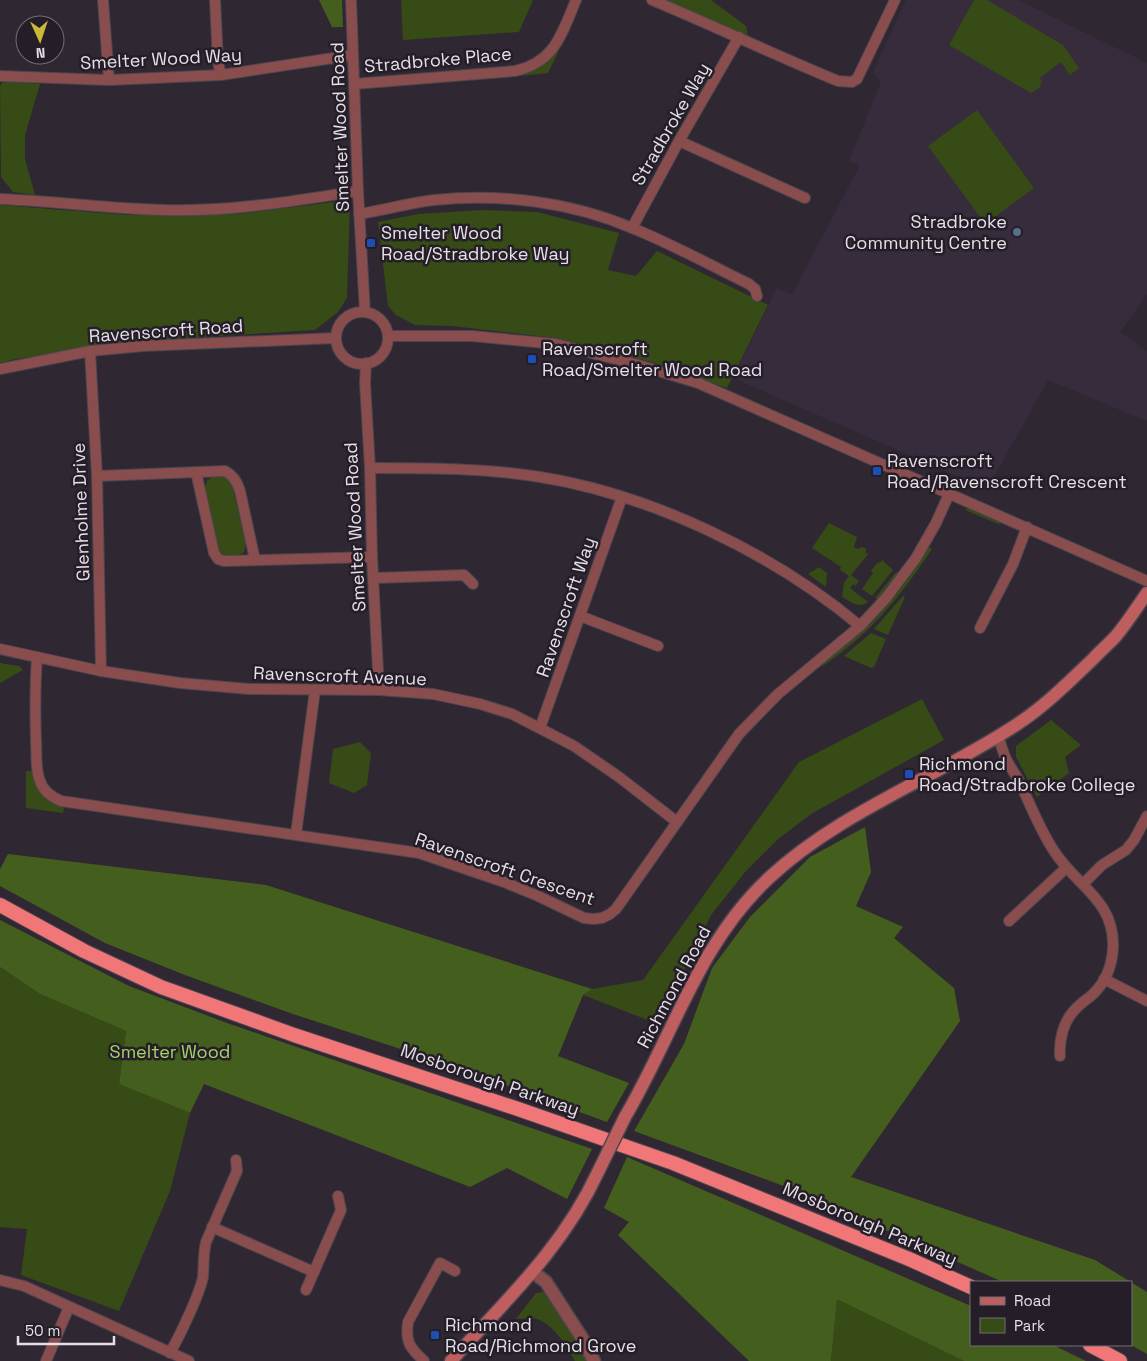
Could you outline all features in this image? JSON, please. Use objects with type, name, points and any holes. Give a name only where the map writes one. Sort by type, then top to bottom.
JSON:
[{"type":"highway","name":"Mosborough Parkway","points":[[0,905],[84,952],[161,987],[673,1163],[909,1258],[970,1287]]},
{"type":"highway","points":[[1092,1346],[1120,1361]]},
{"type":"main road","name":"Richmond Road","points":[[451,1361],[533,1272],[555,1246],[577,1213],[699,970],[720,936],[744,904],[769,877],[794,856],[862,812],[998,736],[1039,708],[1064,687],[1116,636],[1147,593]]},
{"type":"street","points":[[103,0],[109,80]]},
{"type":"street","points":[[215,0],[218,62],[221,75]]},
{"type":"street","name":"Smelter Wood Road","points":[[351,0],[364,312]]},
{"type":"street","name":"Stradbroke Place","points":[[354,84],[515,71],[526,68],[540,62],[551,52],[559,40],[576,0]]},
{"type":"street","points":[[652,0],[838,81],[852,82],[857,79],[895,0]]},
{"type":"street","name":"Stradbroke Way","points":[[632,228],[679,141],[739,37]]},
{"type":"street","name":"Smelter Wood Way","points":[[0,76],[109,80],[221,75],[353,55]]},
{"type":"street","points":[[679,141],[805,198]]},
{"type":"street","points":[[0,199],[50,201],[109,208],[166,210],[241,207],[290,202],[358,191]]},
{"type":"street","points":[[359,214],[434,200],[484,198],[528,201],[578,210],[632,228],[749,284],[755,289],[757,296]]},
{"type":"street","points":[[364,312],[373,314],[382,321],[388,336],[387,345],[382,355],[375,360],[358,363],[347,359],[341,352],[336,338],[338,329],[344,319],[351,314],[364,312]]},
{"type":"street","points":[[388,336],[472,336],[556,344],[635,364],[698,384],[1028,527],[1147,581]]},
{"type":"street","name":"Ravenscroft Road","points":[[0,369],[90,351],[143,346],[336,338]]},
{"type":"street","name":"Glenholme Drive","points":[[90,351],[97,476],[101,671]]},
{"type":"street","name":"Smelter Wood Road","points":[[366,363],[365,383],[379,690]]},
{"type":"street","points":[[370,468],[494,471],[541,477],[649,505],[693,523],[768,562],[814,592],[860,626]]},
{"type":"street","points":[[97,476],[226,471],[236,480],[240,491],[255,560]]},
{"type":"street","points":[[196,472],[214,553],[218,559],[224,562],[372,557]]},
{"type":"street","name":"Ravenscroft Crescent","points":[[37,657],[34,690],[37,769],[40,782],[52,797],[62,801],[420,853],[504,882],[584,918],[594,919],[610,914],[616,909],[725,752],[750,723],[778,694],[860,626],[886,598],[916,558],[950,494]]},
{"type":"street","name":"Ravenscroft Way","points":[[540,728],[622,497]]},
{"type":"street","points":[[980,628],[1013,564],[1028,527]]},
{"type":"street","points":[[374,578],[464,575],[473,584]]},
{"type":"street","points":[[580,616],[658,646]]},
{"type":"street","name":"Ravenscroft Avenue","points":[[0,649],[150,680],[249,690],[379,690],[433,694],[464,700],[512,714],[574,746],[619,777],[677,822]]},
{"type":"street","points":[[296,834],[315,690]]},
{"type":"street","points":[[998,736],[1007,760],[1017,777],[1043,834],[1066,868],[1105,909],[1111,925],[1112,959],[1104,979],[1093,994],[1071,1013],[1063,1029],[1060,1056]]},
{"type":"street","points":[[1083,884],[1102,865],[1126,850],[1134,840],[1147,816]]},
{"type":"street","points":[[1009,922],[1066,868]]},
{"type":"street","points":[[1104,979],[1147,1001]]},
{"type":"street","points":[[170,1353],[198,1292],[202,1277],[203,1254],[212,1227],[236,1171],[236,1160]]},
{"type":"street","points":[[306,1290],[341,1210],[338,1196]]},
{"type":"street","points":[[212,1227],[314,1272]]},
{"type":"street","points":[[424,1361],[408,1342],[406,1333],[408,1322],[440,1263],[454,1271]]},
{"type":"street","points":[[533,1272],[546,1282],[582,1338],[594,1361]]},
{"type":"street","points":[[0,1280],[24,1286],[189,1361]]},
{"type":"street","points":[[46,1361],[69,1308]]},
{"type":"shaded area","points":[[906,0],[1018,0],[1147,63],[1147,294],[1120,332],[1147,351],[1147,421],[1048,380],[987,489],[733,378],[777,288],[792,295],[860,165],[849,161],[881,82],[873,72]]},
{"type":"green space","points":[[319,0],[342,0],[343,27],[332,27]]},
{"type":"green space","points":[[401,0],[533,0],[519,32],[403,40]]},
{"type":"green space","points":[[665,0],[711,0],[746,26],[748,36]]},
{"type":"green space","points":[[974,0],[987,0],[1063,45],[1079,68],[1070,75],[1061,62],[1040,78],[1042,82],[1039,88],[1031,93],[949,45]]},
{"type":"green space","points":[[556,48],[559,50],[548,73],[520,76],[520,74]]},
{"type":"green space","points":[[3,81],[40,84],[25,135],[25,159],[35,195],[13,192],[1,177],[0,86]]},
{"type":"green space","points":[[977,110],[1034,188],[985,224],[928,146]]},
{"type":"green space","points":[[350,200],[347,298],[338,312],[315,330],[137,341],[0,363],[0,205],[127,215],[237,214]]},
{"type":"green space","points":[[482,210],[537,212],[619,233],[608,270],[636,276],[657,251],[768,305],[727,388],[651,362],[556,338],[452,326],[415,325],[396,315],[388,306],[378,222],[418,214]]},
{"type":"green space","points":[[213,476],[224,477],[232,485],[246,544],[244,552],[238,555],[228,556],[219,553],[204,490],[207,481]]},
{"type":"green space","points":[[970,509],[1001,525],[965,510]]},
{"type":"green space","points":[[829,523],[857,537],[854,547],[867,549],[865,552],[869,553],[851,575],[859,581],[850,588],[868,602],[865,604],[855,604],[842,597],[844,583],[849,576],[840,570],[841,567],[812,548]]},
{"type":"green space","points":[[929,547],[932,549],[884,613],[856,641],[823,666],[875,619],[897,593]]},
{"type":"green space","points":[[882,560],[893,570],[872,596],[862,589],[873,573],[871,571]]},
{"type":"green space","points":[[819,567],[827,573],[826,587],[808,574]]},
{"type":"green space","points":[[897,571],[897,576],[878,599],[875,598]]},
{"type":"green space","points":[[903,596],[905,597],[888,635],[874,629]]},
{"type":"green space","points":[[871,633],[886,639],[874,667],[871,668],[844,656]]},
{"type":"green space","points":[[0,663],[19,666],[23,670],[0,683]]},
{"type":"green space","points":[[922,699],[944,740],[811,814],[777,840],[746,871],[711,915],[658,1024],[583,995],[592,989],[643,980],[799,762]]},
{"type":"green space","points":[[1051,720],[1081,745],[1065,757],[1069,773],[1037,797],[1016,757],[1016,746]]},
{"type":"green space","points":[[360,742],[371,753],[367,785],[354,793],[329,783],[333,749]]},
{"type":"green space","points":[[26,771],[32,771],[39,790],[51,802],[64,808],[63,813],[26,808]]},
{"type":"green space","points":[[865,827],[871,872],[856,906],[903,927],[894,938],[954,988],[960,1021],[851,1177],[1095,1260],[1129,1281],[1001,1281],[797,1191],[634,1131],[684,1044],[712,968],[750,917],[810,857]]},
{"type":"green space","points":[[8,854],[266,885],[592,989],[583,995],[558,1056],[629,1083],[607,1122],[453,1066],[293,1014],[185,975],[105,943],[0,886],[0,869]]},
{"type":"green space","name":"Smelter Wood","points":[[0,920],[129,986],[227,1023],[592,1149],[567,1199],[507,1168],[470,1187],[204,1084],[190,1113],[119,1084],[126,1031],[40,994],[0,967]]},
{"type":"green space","points":[[0,967],[40,994],[126,1031],[119,1084],[190,1113],[170,1191],[119,1311],[21,1275],[27,1229],[0,1227]]},
{"type":"green space","points":[[627,1157],[970,1306],[970,1346],[1055,1346],[1086,1361],[964,1361],[837,1299],[831,1361],[749,1361],[618,1235],[629,1222],[604,1208]]},
{"type":"green space","points":[[1132,1283],[1147,1292],[1147,1354],[1132,1346]]},
{"type":"green space","points":[[544,1292],[555,1303],[589,1361],[575,1361],[558,1335],[545,1323],[532,1318],[516,1319],[536,1293]]},
{"type":"green space","points":[[837,1298],[964,1361],[831,1361]]},
{"type":"place","name":"Stradbroke Community Centre","points":[[1017,232]]},
{"type":"place","name":"Smelter Wood Road/Stradbroke Way","points":[[371,243]]},
{"type":"place","name":"Ravenscroft Road/Smelter Wood Road","points":[[532,359]]},
{"type":"place","name":"Ravenscroft Road/Ravenscroft Crescent","points":[[877,471]]},
{"type":"place","name":"Richmond Road/Stradbroke College","points":[[909,774]]},
{"type":"place","name":"Richmond Road/Richmond Grove","points":[[435,1335]]}]
